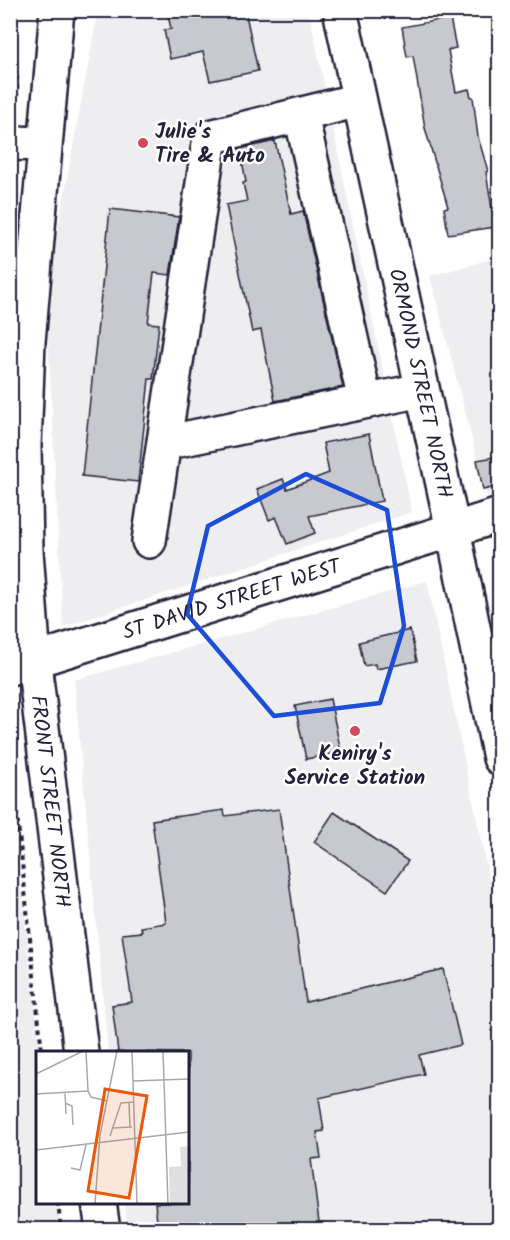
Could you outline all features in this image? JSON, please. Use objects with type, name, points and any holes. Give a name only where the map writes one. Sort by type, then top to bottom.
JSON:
[{"type":"street","name":"FRONT STREET NORTH","points":[[57,10],[28,342],[24,446],[26,551],[22,665],[81,1051]]},
{"type":"street","name":"ORMOND STREET NORTH","points":[[340,10],[500,758]]},
{"type":"street","points":[[149,541],[210,137],[359,100]]},
{"type":"street","points":[[301,114],[365,401]]},
{"type":"street","points":[[11,143],[45,144]]},
{"type":"street","points":[[164,442],[422,390]]},
{"type":"street","name":"ST DAVID STREET WEST","points":[[22,665],[500,515]]},
{"type":"street","points":[[99,1204],[103,1230]]},
{"type":"path","points":[[10,50],[15,62],[18,82],[11,143]]},
{"type":"path","points":[[10,749],[42,1051]]},
{"type":"path","points":[[58,1204],[61,1230]]},
{"type":"highlighted area","points":[[306,474],[387,510],[404,626],[380,703],[274,716],[187,614],[208,526]]},
{"type":"shaded area","points":[[11,10],[16,11],[21,119],[11,118]]},
{"type":"shaded area","points":[[98,11],[309,11],[412,512],[63,627],[46,293]]},
{"type":"shaded area","points":[[499,257],[499,493],[487,497],[430,276]]},
{"type":"shaded area","points":[[427,581],[499,926],[499,1229],[128,1229],[124,1204],[189,1204],[189,1051],[108,1051],[74,680]]},
{"type":"shaded area","points":[[10,790],[40,1051],[36,1051],[36,1204],[58,1204],[61,1229],[11,1229]]},
{"type":"building","points":[[191,10],[245,10],[258,71],[210,81],[203,52],[170,59],[164,30],[171,29],[168,15]]},
{"type":"building","points":[[450,18],[456,48],[448,50],[456,92],[469,89],[473,97],[478,137],[488,171],[486,172],[495,227],[448,234],[444,208],[448,207],[425,128],[413,56],[407,57],[402,27]]},
{"type":"building","points":[[275,141],[291,214],[303,211],[343,387],[275,401],[261,330],[252,332],[226,205],[247,201],[240,149]]},
{"type":"building","points":[[110,209],[179,217],[170,275],[154,273],[148,323],[159,324],[153,379],[149,379],[138,482],[82,476]]},
{"type":"building","points":[[369,434],[382,501],[309,516],[315,533],[287,544],[276,517],[269,520],[257,489],[283,479],[287,489],[329,473],[323,443]]},
{"type":"building","points":[[500,456],[500,486],[483,490],[477,460]]},
{"type":"building","points":[[410,630],[417,661],[376,669],[375,664],[364,666],[359,642]]},
{"type":"building","points":[[330,699],[341,752],[306,759],[295,706]]},
{"type":"building","points":[[279,809],[306,1002],[443,969],[461,1045],[419,1055],[424,1074],[319,1098],[324,1131],[317,1132],[321,1158],[311,1159],[320,1230],[158,1230],[155,1204],[189,1204],[189,1051],[118,1051],[112,1005],[132,1002],[122,934],[142,932],[141,927],[166,923],[152,820],[224,810],[225,816]]},
{"type":"building","points":[[334,812],[408,861],[387,891],[314,842]]},
{"type":"place","name":"Julie's Tire & Auto","points":[[143,143]]},
{"type":"place","name":"Keniry's Service Station","points":[[355,731]]}]
